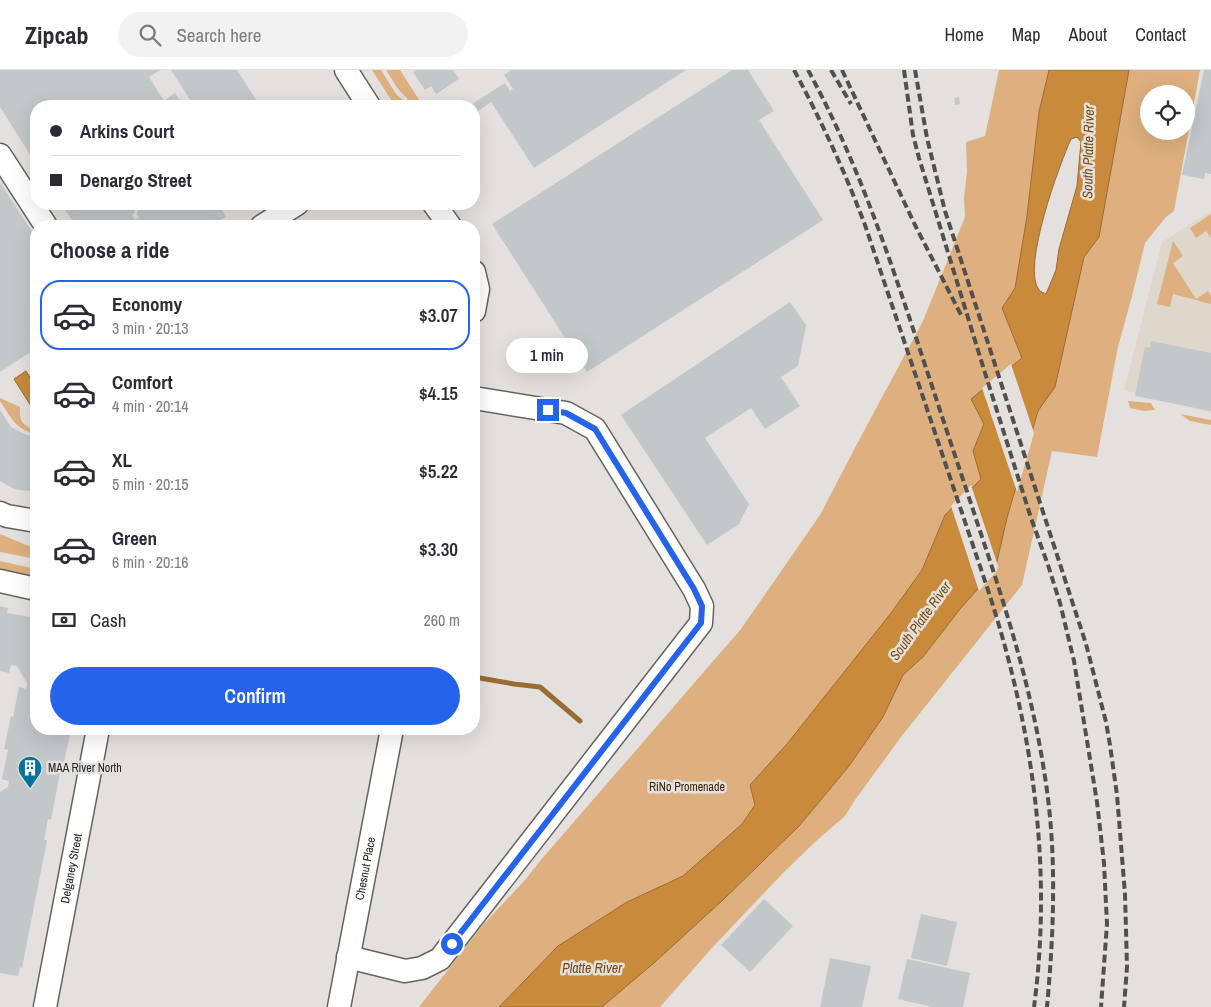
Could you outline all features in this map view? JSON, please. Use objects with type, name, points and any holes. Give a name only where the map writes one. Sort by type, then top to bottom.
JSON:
[{"type":"street","points":[[346,70],[365,100]]},
{"type":"street","points":[[0,155],[30,201]]},
{"type":"street","points":[[272,220],[287,210]]},
{"type":"street","points":[[348,957],[405,971],[422,968],[440,959],[701,623],[702,606],[694,589],[595,429],[566,413],[480,399]]},
{"type":"street","points":[[0,513],[30,520]]},
{"type":"street","points":[[0,581],[30,588]]},
{"type":"street","name":"Delganey Street","points":[[45,1007],[97,735]]},
{"type":"street","name":"Chesnut Place","points":[[339,1007],[391,735]]},
{"type":"shaded area","points":[[1211,211],[1211,413],[1124,390],[1162,242]]},
{"type":"green space","points":[[372,70],[381,70],[396,94],[403,100],[391,100]]},
{"type":"green space","points":[[386,70],[400,70],[419,100],[408,100]]},
{"type":"green space","name":"RiNo Promenade","points":[[999,70],[1049,70],[1039,112],[1027,216],[1015,288],[1002,308],[1022,358],[972,399],[984,424],[973,451],[981,479],[945,515],[922,570],[891,613],[787,744],[750,785],[755,805],[742,824],[683,876],[627,902],[558,946],[499,1007],[419,1007],[483,925],[525,880],[741,629],[820,515],[923,321],[965,217],[966,142],[985,136]]},
{"type":"green space","points":[[1129,70],[1200,70],[1195,97],[1195,85],[1140,85],[1140,140],[1187,140],[1174,211],[1166,217],[1145,243],[1118,347],[1097,457],[1052,451],[1022,585],[901,737],[845,816],[782,874],[711,949],[660,1007],[602,1007],[724,899],[800,825],[849,766],[883,717],[903,675],[923,657],[960,609],[995,570],[1007,518],[1038,411],[1055,387],[1084,257],[1099,237]]},
{"type":"green space","points":[[1211,214],[1211,238],[1206,231],[1196,238],[1190,228]]},
{"type":"green space","points":[[1173,241],[1183,256],[1173,263],[1196,299],[1208,291],[1211,296],[1211,304],[1173,294],[1170,307],[1157,304]]},
{"type":"green space","points":[[0,398],[20,407],[21,419],[30,428],[30,432],[14,422],[0,401]]},
{"type":"green space","points":[[1128,401],[1151,403],[1155,410],[1144,411],[1130,408]]},
{"type":"green space","points":[[1180,414],[1211,420],[1211,425],[1190,421]]},
{"type":"green space","points":[[0,534],[30,546],[30,558],[0,552]]},
{"type":"green space","points":[[0,561],[30,568],[30,575],[0,569]]},
{"type":"water","name":"Platte River","points":[[1049,70],[1129,70],[1099,237],[1084,257],[1055,387],[1038,411],[1007,518],[995,570],[960,609],[923,657],[903,675],[883,717],[849,766],[800,825],[724,899],[655,962],[602,1007],[499,1007],[558,946],[627,902],[683,876],[742,824],[755,805],[750,785],[787,744],[891,613],[922,570],[945,515],[981,479],[973,451],[984,424],[971,399],[1022,358],[1002,308],[1015,288],[1027,216],[1039,112]],"holes":[[[1077,137],[1081,142],[1077,186],[1059,249],[1056,270],[1046,294],[1039,290],[1035,278],[1038,239],[1051,192],[1071,139]]]},
{"type":"water","points":[[26,371],[30,377],[30,404],[14,379]]},
{"type":"pier","points":[[1011,364],[1034,433],[1017,492],[982,388]]},
{"type":"pier","points":[[971,485],[998,566],[997,571],[979,591],[951,506]]},
{"type":"building","points":[[0,70],[160,70],[149,77],[163,100],[30,100],[30,154],[0,107]]},
{"type":"building","points":[[171,70],[237,70],[256,100],[190,100]]},
{"type":"building","points":[[416,70],[453,70],[459,79],[436,94],[431,86],[425,90],[413,72]]},
{"type":"building","points":[[511,70],[686,70],[534,168],[491,102],[480,110],[480,100],[478,100],[505,83],[510,91],[513,89],[504,75]]},
{"type":"building","points":[[732,70],[748,70],[774,111],[759,120],[823,220],[587,372],[492,224]]},
{"type":"building","points":[[1204,70],[1211,70],[1211,174],[1205,173],[1204,179],[1182,175],[1189,140],[1195,140],[1195,113]]},
{"type":"building","points":[[175,93],[180,100],[165,100]]},
{"type":"building","points":[[959,97],[960,104],[955,105],[954,98]]},
{"type":"building","points":[[0,182],[30,229],[30,353],[0,372]]},
{"type":"building","points":[[65,210],[135,210],[132,215],[135,220],[72,220]]},
{"type":"building","points":[[138,210],[222,210],[226,217],[221,220],[135,220],[139,217]]},
{"type":"building","points":[[790,302],[806,325],[798,366],[781,377],[800,406],[765,429],[751,408],[705,438],[749,504],[739,524],[707,545],[621,415]]},
{"type":"building","points":[[1151,341],[1211,353],[1211,411],[1135,396],[1145,347],[1150,348]]},
{"type":"building","points":[[0,410],[11,427],[30,436],[30,491],[14,489],[0,481]]},
{"type":"building","name":"MAA River North","points":[[0,606],[8,608],[7,613],[30,617],[30,735],[70,735],[64,762],[62,762],[51,820],[48,819],[44,840],[47,840],[22,968],[20,967],[18,976],[0,973],[0,792],[8,787],[9,781],[2,779],[8,750],[4,749],[11,716],[13,717],[19,687],[26,689],[27,683],[17,666],[11,665],[9,673],[0,671]]},
{"type":"building","points":[[764,899],[793,926],[750,972],[721,945]]},
{"type":"building","points":[[921,914],[957,922],[947,966],[911,958]]},
{"type":"building","points":[[830,958],[871,966],[862,1007],[820,1007]]},
{"type":"building","points":[[907,959],[970,973],[963,1007],[933,1007],[898,999]]},
{"type":"waterway","points":[[480,678],[540,687],[580,721]]},
{"type":"railway","points":[[794,70],[832,146],[865,225],[988,590],[1003,641],[1027,744],[1035,796],[1041,901],[1034,1007]]},
{"type":"railway","points":[[808,70],[846,149],[879,230],[998,587],[1025,681],[1040,745],[1045,777],[1053,863],[1053,920],[1047,1007]]},
{"type":"railway","points":[[831,70],[851,104]]},
{"type":"railway","points":[[842,70],[915,225],[961,315]]},
{"type":"railway","points":[[904,70],[913,135],[919,158],[985,373],[1060,603],[1074,661],[1097,802],[1104,863],[1107,924],[1101,1007]]},
{"type":"railway","points":[[915,70],[927,138],[945,211],[1086,644],[1106,722],[1117,795],[1125,894],[1127,967],[1124,1007]]},
{"type":"place","name":"MAA River North","points":[[30,789]]},
{"type":"route","points":[[452,944],[701,623],[702,606],[694,589],[595,429],[566,413],[548,410]]},
{"type":"water label","name":"South Platte River","points":[[1088,152]]},
{"type":"water label","name":"South Platte River","points":[[920,621]]}]
